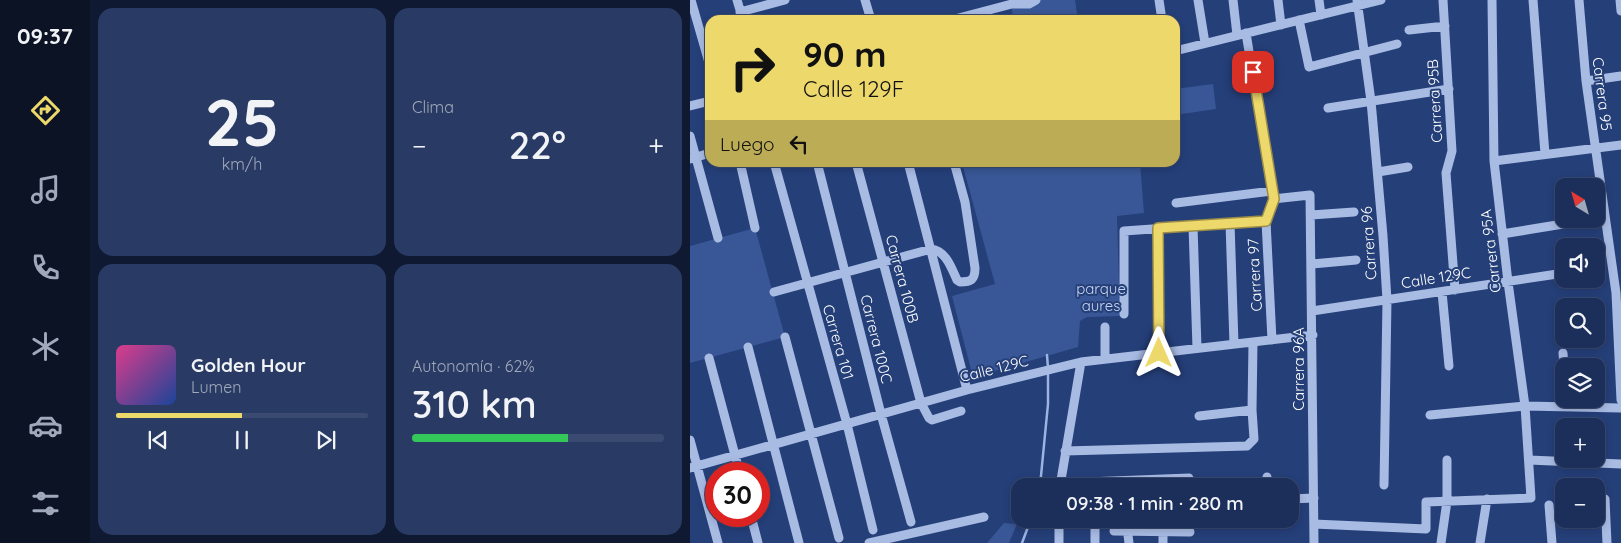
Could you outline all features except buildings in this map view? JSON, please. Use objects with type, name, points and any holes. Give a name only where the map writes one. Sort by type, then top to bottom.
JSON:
[{"type":"street","points":[[692,0],[705,48]]},
{"type":"street","points":[[737,0],[742,15]]},
{"type":"street","points":[[745,15],[785,0]]},
{"type":"street","points":[[867,0],[869,15]]},
{"type":"street","points":[[969,15],[1012,4],[1029,4],[1036,0]]},
{"type":"street","points":[[1159,0],[1161,15]]},
{"type":"street","points":[[1198,0],[1204,43]]},
{"type":"street","name":"Carrera 97","points":[[1233,0],[1242,34],[1273,195],[1266,221],[1272,340]]},
{"type":"street","points":[[1278,0],[1281,24]]},
{"type":"street","points":[[1319,0],[1321,15]]},
{"type":"street","points":[[1180,49],[1321,15],[1357,3],[1381,0]]},
{"type":"street","name":"Carrera 95B","points":[[1443,0],[1452,151],[1446,174],[1455,290]]},
{"type":"street","name":"Carrera 95A","points":[[1487,499],[1531,498],[1525,406],[1494,160],[1492,0]]},
{"type":"street","points":[[1533,0],[1545,154]]},
{"type":"street","name":"Carrera 95","points":[[1579,0],[1586,81],[1618,292],[1621,400]]},
{"type":"street","points":[[1620,0],[1621,11]]},
{"type":"street","name":"Carrera 96","points":[[1357,3],[1371,101],[1378,172],[1386,300],[1384,485]]},
{"type":"street","points":[[1299,20],[1308,67],[1397,44]]},
{"type":"street","points":[[1409,30],[1445,26]]},
{"type":"street","points":[[1586,81],[1621,76]]},
{"type":"street","points":[[1328,108],[1449,89]]},
{"type":"street","points":[[690,106],[705,102]]},
{"type":"street","points":[[690,136],[693,158],[718,238]]},
{"type":"street","points":[[1494,160],[1621,145]]},
{"type":"street","points":[[693,158],[705,154]]},
{"type":"street","points":[[741,167],[756,228]]},
{"type":"street","name":"Carrera 101","points":[[775,167],[873,530]]},
{"type":"street","name":"Carrera 100C","points":[[818,167],[881,414],[911,522]]},
{"type":"street","name":"Carrera 100B","points":[[857,167],[921,403]]},
{"type":"street","points":[[909,167],[967,390]]},
{"type":"street","points":[[774,292],[930,249],[937,250],[946,257],[957,280],[968,282],[975,275],[966,202],[956,167]]},
{"type":"street","points":[[1378,172],[1408,167]]},
{"type":"street","points":[[1176,203],[1273,195]]},
{"type":"street","name":"Carrera 96A","points":[[1273,195],[1310,196],[1314,543]]},
{"type":"street","points":[[1311,215],[1354,212]]},
{"type":"street","points":[[1124,314],[1124,231],[1266,221]]},
{"type":"street","points":[[1230,223],[1234,344]]},
{"type":"street","points":[[1502,234],[1555,225]]},
{"type":"street","points":[[1193,226],[1196,348]]},
{"type":"street","points":[[1158,228],[1159,353]]},
{"type":"street","points":[[1312,264],[1356,260]]},
{"type":"street","name":"Calle 129C","points":[[1312,311],[1555,274]]},
{"type":"street","points":[[1442,292],[1449,366]]},
{"type":"street","points":[[1105,359],[1106,327]]},
{"type":"street","name":"Calle 129C","points":[[694,467],[967,390],[1062,366],[1105,359],[1312,335]]},
{"type":"street","points":[[785,337],[839,538]]},
{"type":"street","points":[[1066,451],[1240,447],[1251,444],[1254,439],[1252,410],[1253,342]]},
{"type":"street","points":[[748,347],[799,543]]},
{"type":"street","points":[[1563,353],[1563,358]]},
{"type":"street","points":[[709,358],[737,462]]},
{"type":"street","points":[[1061,478],[1081,362]]},
{"type":"street","points":[[921,403],[932,420],[961,411]]},
{"type":"street","points":[[1430,416],[1555,404]]},
{"type":"street","points":[[1605,407],[1621,408]]},
{"type":"street","points":[[1199,416],[1252,410]]},
{"type":"street","points":[[690,440],[694,467],[718,543]]},
{"type":"street","points":[[1441,543],[1446,501],[1447,460]]},
{"type":"street","points":[[1529,460],[1621,464]]},
{"type":"street","points":[[1299,499],[1314,498]]},
{"type":"street","points":[[1314,524],[1426,529],[1426,502],[1487,499],[1480,543]]},
{"type":"street","points":[[1605,499],[1607,543]]},
{"type":"street","points":[[1549,506],[1552,543]]},
{"type":"street","points":[[869,543],[897,540],[984,517]]},
{"type":"street","points":[[754,527],[758,543]]},
{"type":"street","points":[[1059,528],[1059,543]]},
{"type":"street","points":[[1095,528],[1095,543]]},
{"type":"street","points":[[1128,528],[1129,543]]},
{"type":"street","points":[[1162,528],[1163,543]]},
{"type":"street","points":[[1114,531],[1190,532]]},
{"type":"green space","points":[[1075,0],[1077,15],[1013,15],[1010,1]]},
{"type":"green space","points":[[1213,84],[1216,109],[1180,114],[1180,88]]},
{"type":"green space","name":"parque aures","points":[[963,167],[1140,167],[1144,213],[1117,216],[1120,316],[1087,317],[1080,321],[1078,347],[973,377],[952,296],[995,284]]},
{"type":"green space","points":[[755,228],[785,337],[690,363],[690,246]]},
{"type":"green space","points":[[1004,523],[1011,524],[1011,528],[1015,528],[1009,543],[987,543]]},
{"type":"waterway","points":[[1047,355],[1048,368]]},
{"type":"waterway","points":[[1041,478],[1048,404],[1048,374]]},
{"type":"waterway","points":[[1022,543],[1028,528]]},
{"type":"route","points":[[1159,353],[1158,228],[1266,221],[1274,199],[1253,72]]}]
